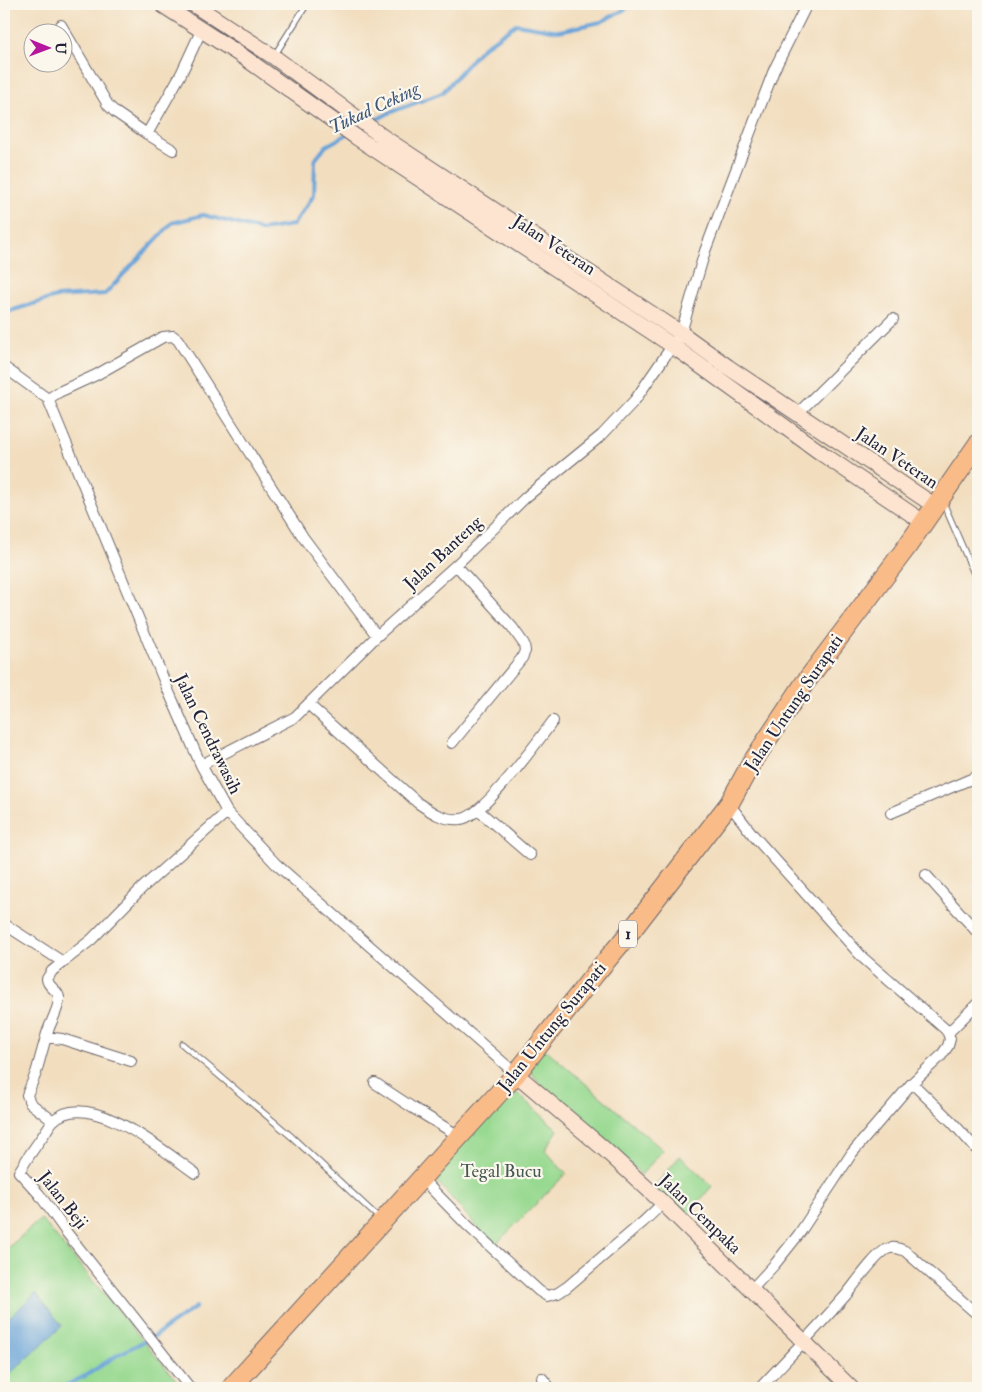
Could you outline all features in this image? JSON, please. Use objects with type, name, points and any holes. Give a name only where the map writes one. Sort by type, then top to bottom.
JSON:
[{"type":"highway","name":"Jalan Untung Surapati","points":[[231,1388],[516,1074],[631,931],[729,804],[751,764],[804,684],[906,548],[978,444]]},
{"type":"main road","name":"Jalan Veteran","points":[[161,4],[245,58],[316,110],[356,136],[677,340],[938,502]]},
{"type":"main road","name":"Jalan Veteran","points":[[193,4],[274,56],[382,136],[677,340],[816,449],[923,522]]},
{"type":"main road","points":[[245,58],[254,44]]},
{"type":"main road","name":"Jalan Cempaka","points":[[516,1074],[603,1148],[663,1203],[851,1388]]},
{"type":"street","name":"Jalan Banteng","points":[[201,765],[296,717],[377,636],[456,565],[526,497],[602,436],[634,400],[677,340],[705,251],[767,87],[807,4]]},
{"type":"street","points":[[147,134],[181,74],[201,31]]},
{"type":"street","points":[[72,44],[108,105],[115,112],[173,150]]},
{"type":"street","points":[[797,414],[892,319]]},
{"type":"street","points":[[4,367],[50,397],[96,375],[163,337],[173,336],[178,340],[204,380],[303,537],[377,636]]},
{"type":"street","name":"Jalan Cendrawasih","points":[[50,397],[135,612],[201,765],[227,812],[276,864],[516,1074]]},
{"type":"street","points":[[452,743],[522,658],[525,651],[524,644],[512,627],[456,565]]},
{"type":"street","points":[[308,704],[418,803],[434,814],[450,819],[469,817],[478,810],[515,770],[553,721]]},
{"type":"street","points":[[891,813],[978,776]]},
{"type":"street","points":[[729,804],[753,834],[863,958],[926,1011],[948,1033],[950,1040],[941,1056],[912,1083],[852,1153],[798,1234],[775,1264],[751,1290]]},
{"type":"street","points":[[478,810],[530,855]]},
{"type":"street","points":[[195,1173],[155,1144],[107,1117],[79,1111],[68,1112],[53,1121],[30,1103],[27,1095],[36,1073],[59,1000],[57,994],[49,986],[47,979],[52,971],[91,940],[142,888],[227,812]]},
{"type":"street","points":[[926,875],[978,933]]},
{"type":"street","points":[[4,924],[64,962]]},
{"type":"street","points":[[948,1033],[978,1002]]},
{"type":"street","points":[[46,1037],[62,1039],[131,1060]]},
{"type":"street","points":[[375,1083],[459,1136]]},
{"type":"street","points":[[912,1083],[953,1122],[978,1151]]},
{"type":"street","name":"Jalan Beji","points":[[53,1121],[19,1172],[39,1194],[190,1388]]},
{"type":"street","points":[[421,1178],[467,1224],[539,1291],[547,1296],[558,1293],[567,1287],[663,1203]]},
{"type":"street","points":[[760,1388],[804,1341],[876,1258],[890,1247],[904,1251],[978,1315]]},
{"type":"street","points":[[542,1378],[550,1388]]},
{"type":"lane","points":[[274,56],[307,4]]},
{"type":"lane","points":[[938,502],[978,583]]},
{"type":"lane","points":[[182,1044],[292,1137],[383,1221]]},
{"type":"green space","points":[[544,1048],[663,1150],[641,1175],[604,1138],[546,1091],[527,1067]]},
{"type":"green space","name":"Tegal Bucu","points":[[510,1087],[558,1130],[545,1150],[566,1174],[494,1246],[433,1177]]},
{"type":"green space","points":[[680,1156],[712,1186],[687,1216],[654,1187]]},
{"type":"green space","points":[[41,1219],[183,1388],[4,1388],[4,1251]]},
{"type":"water","points":[[36,1293],[62,1326],[4,1379],[4,1322]]},
{"type":"waterway","name":"Tukad Ceking","points":[[370,123],[389,113],[442,93],[481,49],[516,24],[559,31],[601,22],[635,4]]},
{"type":"waterway","name":"Tukad Ceking","points":[[4,316],[10,311],[56,297],[105,294],[172,223],[203,215],[261,230],[293,225],[314,195],[315,160],[326,146],[346,135]]},
{"type":"waterway","points":[[60,1388],[153,1337],[196,1307]]}]
